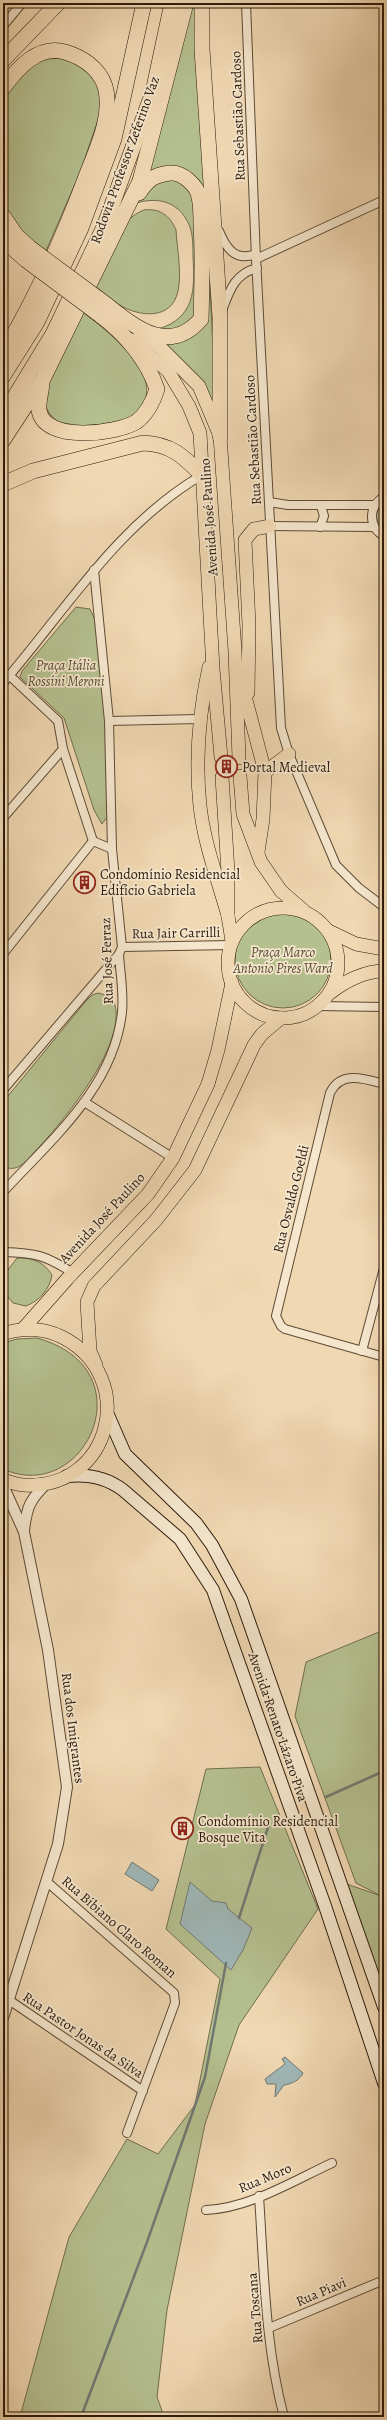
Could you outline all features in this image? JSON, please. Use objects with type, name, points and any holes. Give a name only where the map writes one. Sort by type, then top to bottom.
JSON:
[{"type":"highway","points":[[3,60],[58,3]]},
{"type":"highway","name":"Rodovia Professor Zeferino Vaz","points":[[3,376],[37,322],[81,228],[109,154],[114,139],[144,3]]},
{"type":"highway","name":"Rodovia Professor Zeferino Vaz","points":[[3,416],[53,334],[104,227],[153,92],[172,3]]},
{"type":"highway","points":[[3,440],[43,379],[140,181],[186,3]]},
{"type":"highway","points":[[202,3],[202,49],[215,223],[220,317],[220,436]]},
{"type":"highway","points":[[3,88],[17,70],[35,56],[48,50],[64,52],[91,65],[100,75],[105,87],[106,110],[101,134],[65,230],[40,287],[3,353]]},
{"type":"highway","points":[[3,240],[28,254],[111,316],[153,334],[170,338],[188,332],[201,319],[203,256],[199,196],[194,186],[186,178],[174,173],[158,174],[147,180],[119,223]]},
{"type":"highway","points":[[3,216],[28,254]]},
{"type":"highway","points":[[43,379],[39,410],[45,420],[57,430],[71,434],[121,429],[136,421],[147,412],[157,389],[146,364],[111,316]]},
{"type":"highway","points":[[3,484],[33,471],[143,443],[160,443],[178,453],[202,475]]},
{"type":"main road","name":"Avenida José Paulino","points":[[111,316],[161,348],[198,386],[220,436],[235,651],[239,758]]},
{"type":"main road","name":"Avenida José Paulino","points":[[111,316],[168,371],[189,406],[200,433],[212,650],[221,757]]},
{"type":"main road","points":[[248,713],[249,625],[245,540],[254,529],[270,526]]},
{"type":"main road","points":[[212,650],[199,719],[200,807],[228,916]]},
{"type":"main road","points":[[235,651],[248,713],[265,772],[263,819],[258,852]]},
{"type":"main road","points":[[265,772],[289,754]]},
{"type":"main road","points":[[222,776],[228,872],[228,916],[231,943],[228,964],[232,983],[243,1001],[260,1013],[281,1018],[300,1016],[318,1006],[341,984],[356,978],[384,971]]},
{"type":"main road","points":[[240,776],[243,814],[261,862],[281,891],[329,931],[349,942],[381,946]]},
{"type":"main road","points":[[231,943],[244,923],[263,911],[284,907],[307,913]]},
{"type":"main road","points":[[329,931],[336,946],[339,963],[336,979],[329,994]]},
{"type":"main road","name":"Avenida José Paulino","points":[[23,1329],[73,1272],[148,1194],[173,1158],[208,1084],[218,1050],[232,983]]},
{"type":"main road","points":[[3,1480],[23,1485],[46,1484],[67,1476],[82,1465],[95,1451],[104,1434],[108,1415],[106,1389],[90,1351],[87,1302],[94,1286],[156,1220],[195,1170],[254,1045],[262,1034],[281,1018]]},
{"type":"main road","points":[[3,1334],[23,1329],[52,1332],[77,1344],[96,1365]]},
{"type":"main road","name":"Avenida Renato Lázaro Piva","points":[[108,1415],[125,1454],[196,1523],[212,1545],[241,1599],[384,2007]]},
{"type":"main road","name":"Avenida Renato Lázaro Piva","points":[[67,1476],[94,1476],[115,1483],[180,1539],[213,1590],[325,1906],[384,2083]]},
{"type":"street","points":[[3,26],[22,3]]},
{"type":"street","name":"Rua Sebastião Cardoso","points":[[246,3],[256,256],[281,728],[289,754],[336,865],[359,888],[384,907]]},
{"type":"street","points":[[215,223],[230,251],[236,255],[256,256],[384,200]]},
{"type":"street","points":[[220,317],[232,286],[240,275],[257,268]]},
{"type":"street","points":[[3,682],[94,570],[134,525],[177,490],[202,475]]},
{"type":"street","points":[[383,537],[374,527],[372,516],[375,505],[384,497]]},
{"type":"street","points":[[269,502],[321,506],[375,505]]},
{"type":"street","points":[[320,527],[324,516],[321,506]]},
{"type":"street","points":[[270,526],[374,527]]},
{"type":"street","name":"Rua José Ferraz","points":[[3,1192],[86,1103],[113,1051],[119,1031],[122,1010],[120,950],[112,849],[109,721],[94,570]]},
{"type":"street","points":[[9,675],[58,721],[63,749],[93,841],[112,849]]},
{"type":"street","points":[[109,721],[199,719]]},
{"type":"street","points":[[3,818],[63,749]]},
{"type":"street","points":[[3,954],[93,841]]},
{"type":"street","name":"Rua Jair Carrilli","points":[[120,950],[231,943]]},
{"type":"street","points":[[3,1090],[120,950]]},
{"type":"street","points":[[318,1006],[384,1007]]},
{"type":"street","name":"Rua Osvaldo Goeldi","points":[[362,1351],[285,1329],[277,1321],[277,1310],[330,1093],[336,1084],[345,1079],[354,1077],[384,1084]]},
{"type":"street","points":[[86,1103],[173,1158]]},
{"type":"street","points":[[3,1252],[35,1253],[51,1259],[73,1272]]},
{"type":"street","points":[[384,1268],[362,1351],[384,1357]]},
{"type":"street","name":"Rua dos Imigrantes","points":[[24,1532],[26,1509],[33,1496],[46,1484]]},
{"type":"street","name":"Rua dos Imigrantes","points":[[3,1485],[24,1532],[48,1650],[67,1787],[58,1844],[3,2018]]},
{"type":"street","name":"Rua Bibiano Claro Roman","points":[[46,1881],[174,1993],[175,2003],[142,2091]]},
{"type":"street","name":"Rua Pastor Jonas da Silva","points":[[9,2000],[142,2091]]},
{"type":"street","points":[[127,2133],[142,2091]]},
{"type":"street","name":"Rua Moro","points":[[206,2210],[224,2209],[259,2196],[332,2163]]},
{"type":"street","name":"Rua Toscana","points":[[259,2196],[269,2328],[276,2390],[284,2417]]},
{"type":"street","name":"Rua Piavi","points":[[269,2328],[384,2280]]},
{"type":"green space","points":[[179,3],[196,3],[216,410],[158,342],[158,329],[179,318],[186,310],[193,291],[193,242],[190,227],[185,217],[178,209],[161,201],[152,200],[142,202],[133,204],[123,209],[159,96]]},
{"type":"green space","points":[[62,58],[83,67],[98,84],[103,105],[81,170],[46,251],[22,232],[3,208],[3,98],[31,65],[46,59]]},
{"type":"green space","points":[[144,210],[159,211],[171,220],[176,230],[179,260],[180,277],[175,301],[169,308],[162,312],[153,314],[135,312],[126,308],[112,300],[94,285],[107,253],[119,232],[134,215]]},
{"type":"green space","points":[[80,310],[102,327],[126,349],[136,362],[143,375],[147,387],[145,400],[139,410],[131,417],[121,421],[90,426],[78,427],[65,425],[52,417],[44,402],[42,394]]},
{"type":"green space","points":[[384,502],[384,531],[378,524],[376,516],[378,509]]},
{"type":"green space","name":"Praça Itália Rossini Meroni","points":[[76,607],[90,609],[95,620],[106,729],[108,816],[102,824],[94,810],[64,718],[20,677],[22,671]]},
{"type":"green space","name":"Praça Marco Antonio Pires Ward","points":[[283,912],[301,916],[310,920],[317,926],[323,933],[327,942],[331,960],[327,978],[323,987],[317,994],[310,1000],[301,1004],[283,1008],[265,1004],[256,1000],[249,994],[243,987],[239,978],[235,960],[239,942],[243,933],[249,926],[256,920],[265,916]]},
{"type":"green space","points":[[98,993],[106,995],[114,1002],[116,1018],[112,1037],[104,1058],[64,1118],[29,1158],[16,1168],[3,1166],[3,1102],[86,1001],[92,995]]},
{"type":"green space","points":[[17,1258],[37,1261],[45,1266],[52,1275],[49,1285],[43,1294],[31,1304],[26,1306],[13,1303],[4,1292],[4,1275]]},
{"type":"green space","points":[[37,1338],[71,1354],[90,1377],[97,1403],[93,1429],[79,1452],[59,1468],[33,1475],[3,1469],[3,1343],[17,1339]]},
{"type":"green space","points":[[384,1630],[384,2007],[341,1882],[381,1896],[356,1883],[295,1716],[306,1662]]},
{"type":"green space","points":[[260,1767],[318,1909],[239,2025],[205,2124],[167,2310],[157,2397],[162,2411],[159,2417],[20,2417],[69,2237],[127,2139],[158,2154],[195,2105],[220,1979],[166,1929],[206,1769]]},
{"type":"water","points":[[132,1862],[159,1880],[152,1891],[125,1874]]},
{"type":"water","points":[[190,1882],[212,1901],[226,1903],[228,1909],[252,1928],[243,1950],[231,1970],[180,1924]]},
{"type":"water","points":[[285,2057],[303,2073],[300,2078],[290,2084],[284,2085],[275,2097],[276,2084],[267,2084],[265,2079],[285,2064],[282,2059]]},
{"type":"waterway","points":[[326,1797],[384,1771]]},
{"type":"waterway","points":[[239,1918],[269,1824]]},
{"type":"waterway","points":[[81,2417],[147,2242],[205,2077],[226,1963]]},
{"type":"tunnel","points":[[221,757],[222,777]]},
{"type":"place","name":"Portal Medieval","points":[[226,767]]},
{"type":"place","name":"Condomínio Residencial Edifício Gabriela","points":[[84,882]]},
{"type":"place","name":"Condomínio Residencial Bosque Vita","points":[[183,1829]]}]
